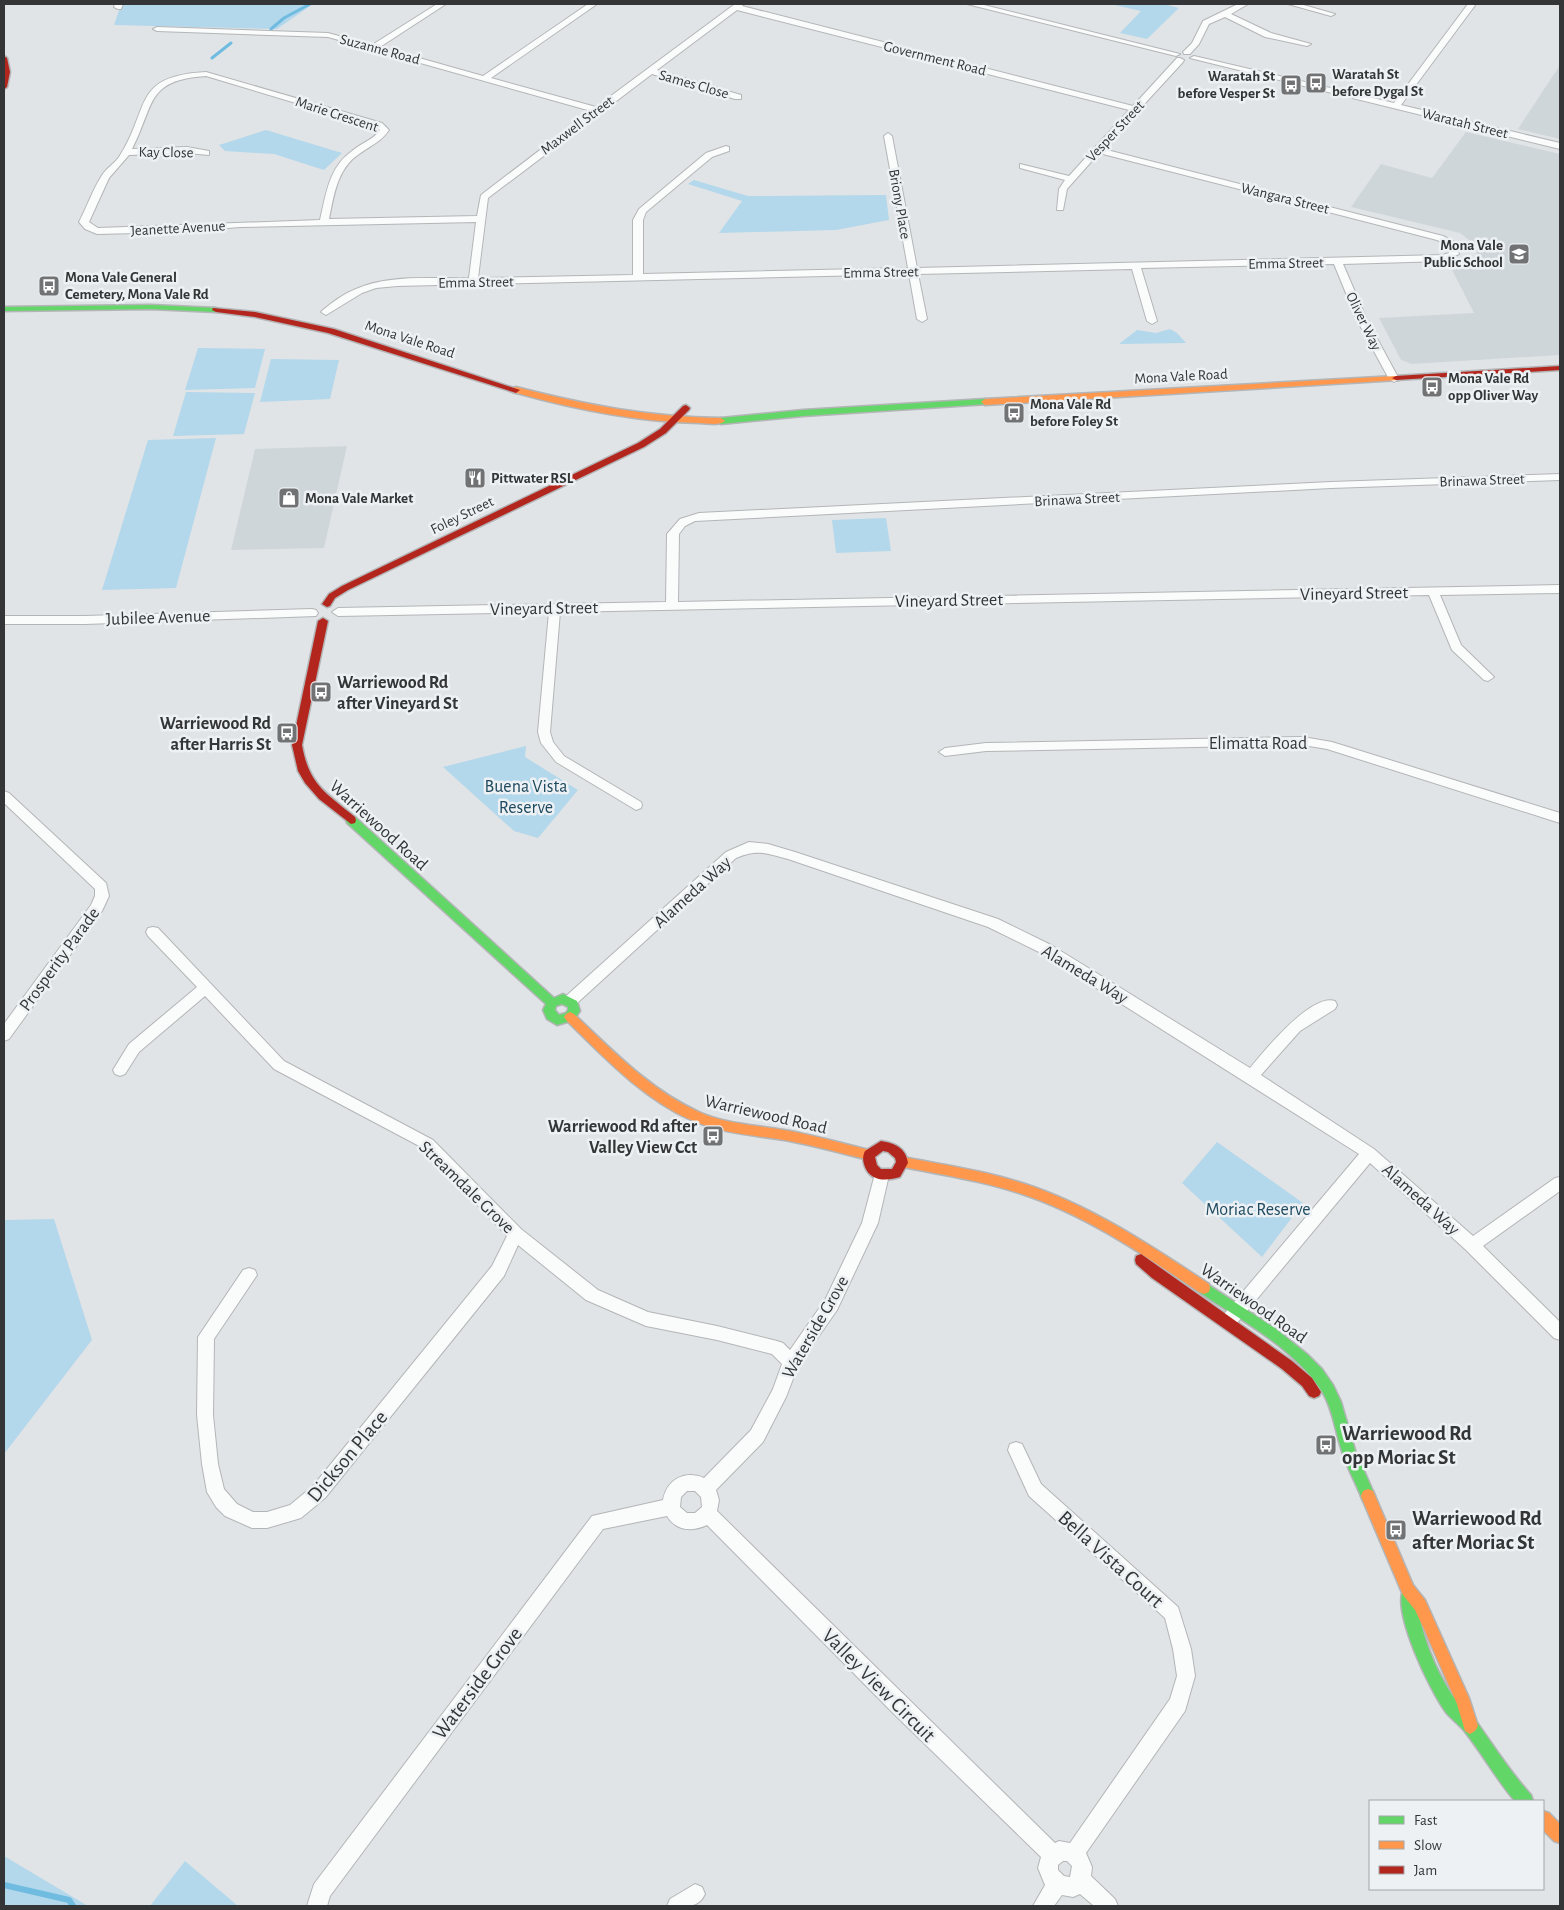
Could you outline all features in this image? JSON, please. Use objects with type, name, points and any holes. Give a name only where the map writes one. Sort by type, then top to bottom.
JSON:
[{"type":"main road","points":[[4,58],[7,72],[4,87]]},
{"type":"main road","name":"Mona Vale Road","points":[[4,308],[144,306],[240,312],[294,321],[344,333],[544,398],[597,410],[706,421],[748,420],[802,413],[1560,368]]},
{"type":"main road","points":[[240,312],[268,311],[341,316]]},
{"type":"main road","points":[[318,313],[336,324],[344,333]]},
{"type":"main road","name":"Foley Street","points":[[328,604],[332,596],[345,588],[640,445],[663,431],[675,419],[691,408],[672,406]]},
{"type":"main road","name":"Mona Vale Road","points":[[723,409],[802,413]]},
{"type":"main road","points":[[328,604],[336,606],[338,612],[333,618],[323,621],[314,619],[312,613],[317,606],[328,604]]},
{"type":"main road","name":"Warriewood Road","points":[[323,621],[297,745],[298,758],[310,786],[341,811],[552,1003]]},
{"type":"main road","points":[[563,999],[570,1001],[574,1010],[570,1017],[558,1020],[551,1016],[549,1010],[552,1003],[563,999]]},
{"type":"main road","name":"Warriewood Road","points":[[570,1017],[639,1079],[666,1100],[695,1116],[718,1123],[786,1135],[869,1155]]},
{"type":"main road","points":[[892,1147],[900,1153],[903,1162],[902,1166],[896,1173],[881,1175],[876,1173],[869,1165],[869,1155],[876,1148],[892,1147]]},
{"type":"main road","name":"Warriewood Road","points":[[903,1162],[1016,1186],[1060,1203],[1139,1245],[1289,1347],[1313,1370],[1327,1388],[1335,1404],[1341,1418],[1346,1444]]},
{"type":"main road","name":"Warriewood Road","points":[[1101,1226],[1157,1274],[1299,1375],[1324,1408],[1346,1444],[1408,1590],[1420,1605],[1430,1626],[1464,1703],[1470,1726]]},
{"type":"main road","name":"Warriewood Road","points":[[1408,1590],[1408,1607],[1413,1626],[1436,1681],[1451,1706],[1470,1726],[1504,1777],[1524,1800]]},
{"type":"main road","points":[[1544,1820],[1560,1835]]},
{"type":"street","points":[[374,47],[442,4]]},
{"type":"street","points":[[484,79],[592,4]]},
{"type":"street","points":[[971,4],[1190,60],[1195,44],[1206,23],[1244,4]]},
{"type":"street","points":[[1292,4],[1331,14]]},
{"type":"street","points":[[1396,106],[1472,4]]},
{"type":"street","name":"Maxwell Street","points":[[473,282],[484,197],[596,110],[650,72],[738,5]]},
{"type":"street","name":"Government Road","points":[[738,5],[1134,109]]},
{"type":"street","points":[[1225,14],[1268,35],[1307,44]]},
{"type":"street","name":"Suzanne Road","points":[[157,29],[328,35],[596,110]]},
{"type":"street","name":"Waratah Street","points":[[1191,55],[1560,146]]},
{"type":"street","name":"Vesper Street","points":[[1060,208],[1063,190],[1070,180],[1178,57]]},
{"type":"street","name":"Sames Close","points":[[650,72],[738,97]]},
{"type":"street","name":"Jeanette Avenue","points":[[206,74],[189,73],[173,79],[151,94],[123,158],[106,176],[84,222],[88,227],[97,231],[169,230],[240,224],[481,219]]},
{"type":"street","name":"Marie Crescent","points":[[206,74],[378,125],[385,130],[381,137],[353,153],[339,166],[324,222]]},
{"type":"street","name":"Briony Place","points":[[888,136],[922,319]]},
{"type":"street","points":[[638,278],[638,220],[642,211],[709,156],[726,148]]},
{"type":"street","name":"Kay Close","points":[[126,152],[187,150],[206,154]]},
{"type":"street","name":"Wangara Street","points":[[1096,150],[1447,240],[1454,247],[1454,254],[1444,258]]},
{"type":"street","points":[[1023,166],[1070,180]]},
{"type":"street","name":"Emma Street","points":[[318,313],[350,294],[376,284],[1444,258]]},
{"type":"street","name":"Oliver Way","points":[[1337,261],[1362,320],[1394,379]]},
{"type":"street","points":[[1136,266],[1152,321]]},
{"type":"street","name":"Brinawa Street","points":[[672,606],[673,534],[677,526],[687,519],[699,516],[825,512],[1331,485],[1560,477]]},
{"type":"street","name":"Vineyard Street","points":[[338,612],[1560,589]]},
{"type":"street","points":[[1433,592],[1456,646],[1488,677]]},
{"type":"street","points":[[555,608],[544,732],[547,743],[560,758],[636,805]]},
{"type":"street","name":"Jubilee Avenue","points":[[4,620],[85,620],[312,613]]},
{"type":"street","name":"Elimatta Road","points":[[945,752],[965,748],[1004,746],[1303,741],[1328,745],[1560,818]]},
{"type":"street","name":"Prosperity Parade","points":[[4,796],[101,886],[102,896],[97,907],[4,1035]]},
{"type":"street","name":"Alameda Way","points":[[570,1001],[699,886],[724,861],[739,850],[758,847],[818,864],[993,923],[1046,949],[1251,1077],[1369,1153],[1472,1245],[1560,1333]]},
{"type":"street","name":"Streamdale Grove","points":[[153,932],[278,1065],[428,1144],[516,1234],[592,1295],[646,1319],[717,1333],[777,1348],[791,1362]]},
{"type":"street","points":[[120,1070],[134,1048],[205,988]]},
{"type":"street","points":[[1251,1077],[1296,1024],[1314,1012],[1330,1005]]},
{"type":"street","points":[[1227,1323],[1369,1153]]},
{"type":"street","name":"Waterside Grove","points":[[706,1488],[757,1436],[780,1392],[791,1362],[831,1306],[870,1223],[881,1175]]},
{"type":"street","points":[[1472,1245],[1560,1183]]},
{"type":"street","name":"Dickson Place","points":[[249,1274],[206,1337],[205,1416],[216,1492],[231,1510],[241,1516],[252,1520],[267,1520],[295,1512],[320,1492],[498,1271],[516,1234]]},
{"type":"street","name":"Bella Vista Court","points":[[1016,1450],[1035,1490],[1172,1614],[1182,1649],[1186,1676],[1178,1704],[1074,1854]]},
{"type":"street","points":[[692,1482],[706,1488],[711,1497],[711,1506],[708,1514],[697,1521],[685,1521],[675,1515],[671,1507],[672,1496],[680,1486],[692,1482]]},
{"type":"street","name":"Waterside Grove","points":[[317,1906],[321,1891],[598,1522],[671,1507]]},
{"type":"street","name":"Valley View Circuit","points":[[708,1514],[900,1706],[1053,1855]]},
{"type":"street","points":[[1059,1851],[1067,1851],[1074,1854],[1080,1862],[1082,1871],[1080,1880],[1074,1886],[1065,1888],[1057,1885],[1051,1878],[1048,1870],[1049,1861],[1053,1855],[1059,1851]]},
{"type":"street","points":[[1080,1880],[1108,1906]]},
{"type":"street","points":[[1043,1906],[1057,1885]]},
{"type":"street","points":[[677,1906],[695,1894]]},
{"type":"shaded area","points":[[1560,65],[1560,139],[1518,129]]},
{"type":"shaded area","name":"Mona Vale Public School","points":[[1466,132],[1560,154],[1560,355],[1412,364],[1401,360],[1379,318],[1474,313],[1452,270],[1475,261],[1478,247],[1460,233],[1351,207],[1381,164],[1432,178]]},
{"type":"shaded area","name":"Mona Vale Market","points":[[347,446],[324,548],[231,550],[255,449]]},
{"type":"green space","points":[[121,4],[313,4],[277,29],[114,25]]},
{"type":"green space","points":[[1110,4],[1164,4],[1179,8],[1147,39],[1120,33],[1141,11]]},
{"type":"green space","points":[[266,130],[342,153],[324,170],[274,154],[225,151],[219,145]]},
{"type":"green space","points":[[694,180],[748,196],[886,195],[889,220],[836,230],[719,233],[742,201],[688,184]]},
{"type":"green space","points":[[1170,329],[1177,333],[1186,343],[1119,344],[1137,330],[1156,333]]},
{"type":"green space","points":[[198,348],[265,349],[255,388],[185,390]]},
{"type":"green space","points":[[271,359],[339,360],[330,399],[260,402]]},
{"type":"green space","points":[[186,392],[255,393],[244,434],[173,436]]},
{"type":"green space","points":[[216,438],[176,588],[102,590],[148,440]]},
{"type":"green space","points":[[886,518],[891,551],[836,553],[832,520]]},
{"type":"green space","name":"Buena Vista Reserve","points":[[526,746],[525,757],[578,790],[538,838],[514,831],[443,767]]},
{"type":"green space","name":"Moriac Reserve","points":[[1217,1142],[1303,1203],[1262,1257],[1182,1183]]},
{"type":"green space","points":[[54,1219],[92,1340],[4,1454],[4,1220]]},
{"type":"green space","points":[[4,1856],[88,1906],[4,1906]]},
{"type":"green space","points":[[185,1861],[238,1906],[150,1906]]},
{"type":"waterway","points":[[271,29],[284,18],[310,4]]},
{"type":"waterway","points":[[212,58],[231,43]]},
{"type":"waterway","points":[[4,1885],[69,1900],[73,1906]]},
{"type":"traffic: fast","points":[[4,309],[151,307],[216,310]]},
{"type":"traffic: fast","points":[[721,421],[803,413],[985,402]]},
{"type":"traffic: fast","points":[[351,820],[552,1003]]},
{"type":"traffic: fast","points":[[563,999],[573,1004],[574,1011],[570,1017],[557,1020],[551,1016],[549,1010],[552,1003],[563,999]]},
{"type":"traffic: fast","points":[[1204,1288],[1271,1333],[1303,1359],[1317,1374],[1328,1389],[1334,1402],[1348,1450],[1368,1496]]},
{"type":"traffic: fast","points":[[1408,1595],[1413,1624],[1422,1653],[1442,1693],[1450,1705],[1471,1727],[1524,1800]]},
{"type":"traffic: slow","points":[[985,402],[1396,378]]},
{"type":"traffic: slow","points":[[516,390],[592,409],[617,413],[669,419],[721,421]]},
{"type":"traffic: slow","points":[[570,1017],[628,1072],[660,1096],[695,1116],[728,1126],[795,1137],[869,1155]]},
{"type":"traffic: slow","points":[[903,1162],[997,1181],[1025,1189],[1052,1200],[1105,1226],[1204,1288]]},
{"type":"traffic: slow","points":[[1368,1496],[1408,1590],[1420,1605],[1430,1626],[1464,1703],[1470,1726]]},
{"type":"traffic: slow","points":[[1544,1820],[1560,1835]]},
{"type":"traffic: jam","points":[[4,58],[7,72],[4,87]]},
{"type":"traffic: jam","points":[[216,310],[255,315],[331,331],[516,390]]},
{"type":"traffic: jam","points":[[1396,378],[1560,368]]},
{"type":"traffic: jam","points":[[327,604],[332,596],[345,588],[641,445],[663,431],[686,408]]},
{"type":"traffic: jam","points":[[323,621],[297,745],[303,771],[309,781],[322,796],[351,820]]},
{"type":"traffic: jam","points":[[881,1146],[889,1147],[900,1155],[902,1163],[896,1173],[885,1175],[876,1173],[873,1170],[869,1161],[869,1155],[881,1146]]},
{"type":"traffic: jam","points":[[1141,1260],[1157,1274],[1287,1365],[1307,1382],[1314,1392]]},
{"type":"place","name":"Waratah St before Dygal St","points":[[1316,83]]},
{"type":"place","name":"Waratah St before Vesper St","points":[[1291,85]]},
{"type":"place","name":"Mona Vale Public School","points":[[1519,254]]},
{"type":"place","name":"Mona Vale General Cemetery, Mona Vale Rd","points":[[49,286]]},
{"type":"place","name":"Mona Vale Rd opp Oliver Way","points":[[1432,387]]},
{"type":"place","name":"Mona Vale Rd before Foley St","points":[[1014,413]]},
{"type":"place","name":"Pittwater RSL","points":[[475,478]]},
{"type":"place","name":"Mona Vale Market","points":[[289,498]]},
{"type":"place","name":"Warriewood Rd after Vineyard St","points":[[321,692]]},
{"type":"place","name":"Warriewood Rd after Harris St","points":[[287,733]]},
{"type":"place","name":"Warriewood Rd after Valley View Cct","points":[[713,1136]]},
{"type":"place","name":"Warriewood Rd opp Moriac St","points":[[1326,1445]]},
{"type":"place","name":"Warriewood Rd after Moriac St","points":[[1396,1530]]}]
